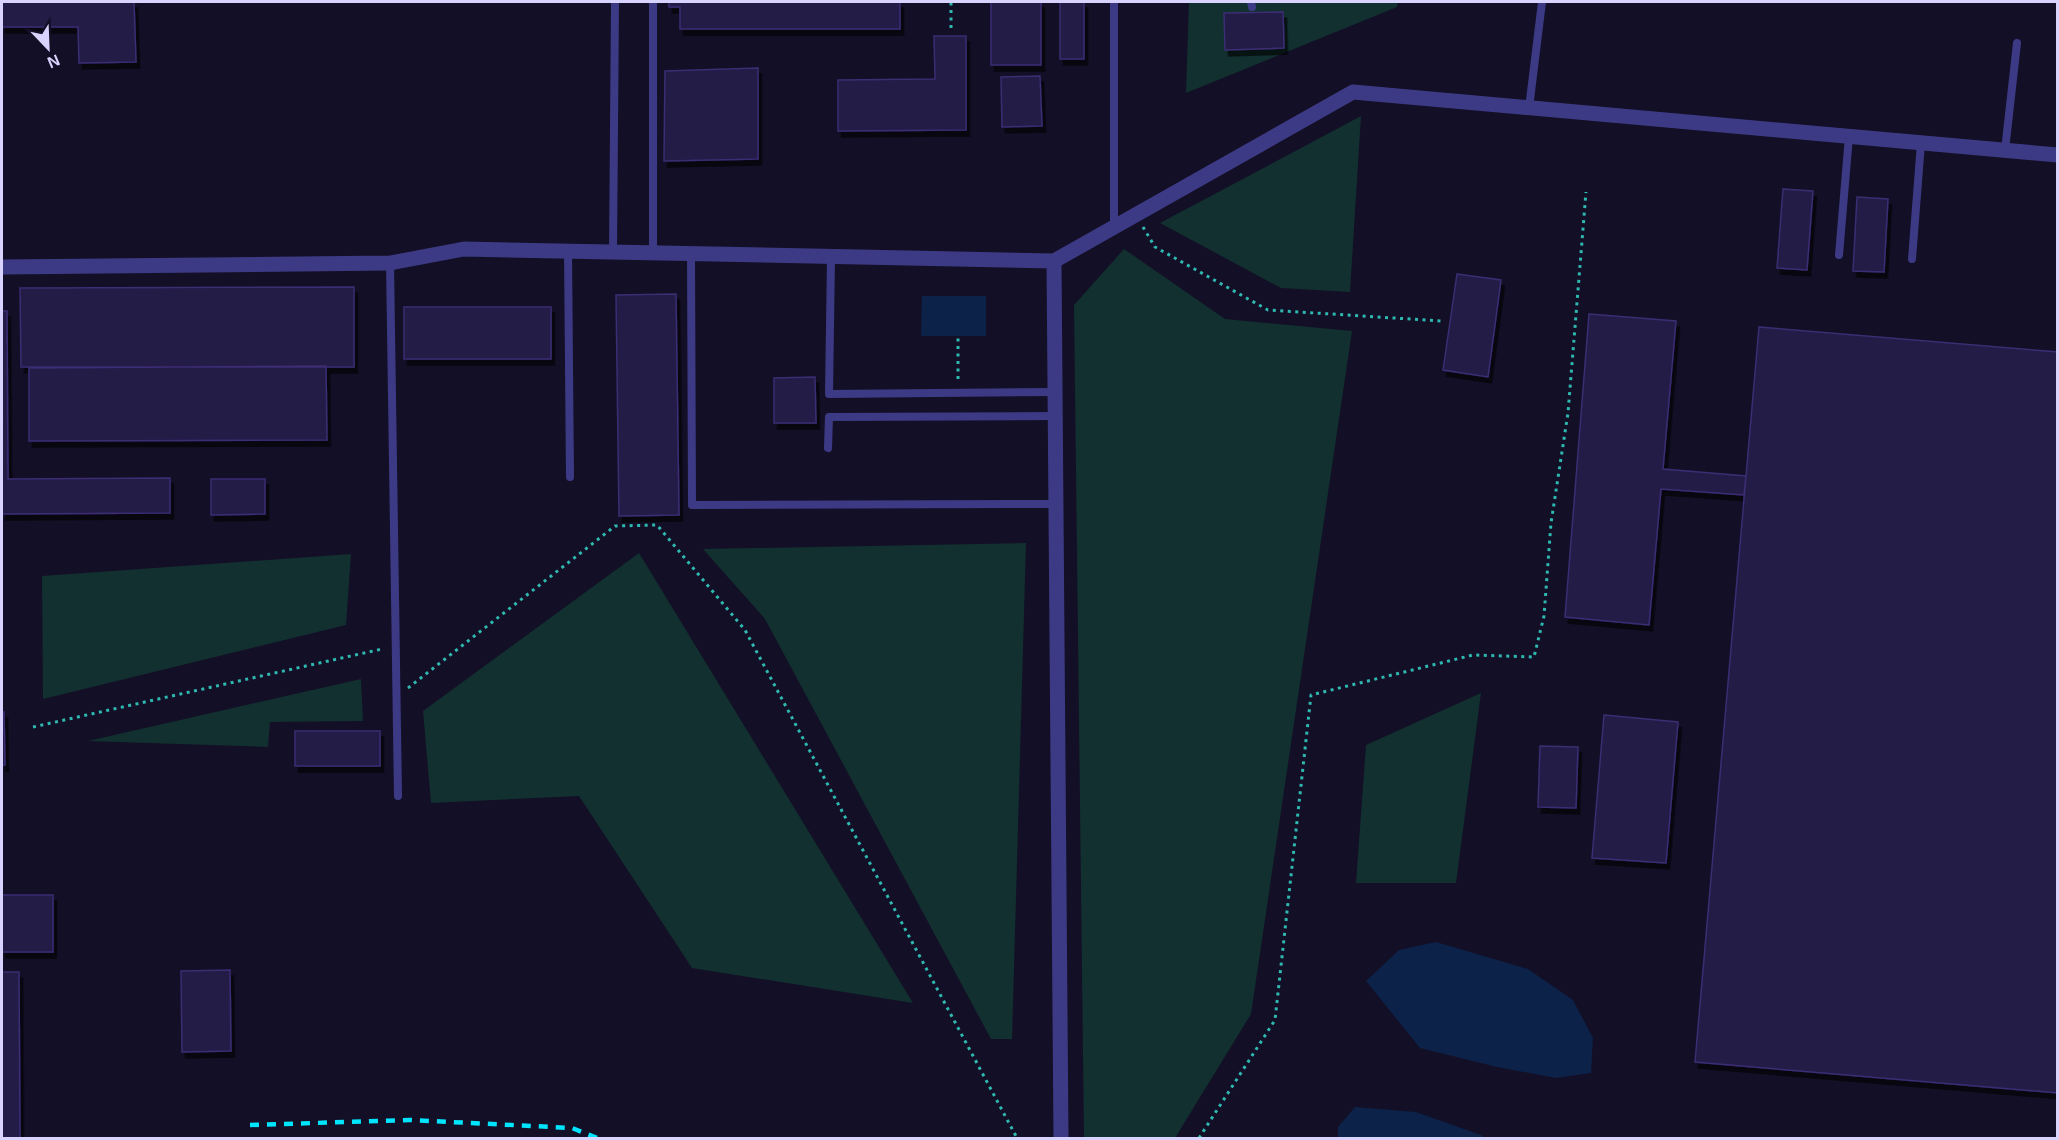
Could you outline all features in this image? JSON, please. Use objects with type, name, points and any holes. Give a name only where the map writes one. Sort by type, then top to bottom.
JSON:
[{"type":"street","points":[[2,267],[390,263],[464,249],[1054,261],[1353,92],[2058,155]]},
{"type":"street","points":[[1054,261],[1061,1138]]},
{"type":"lane","points":[[613,252],[615,2]]},
{"type":"lane","points":[[652,2],[653,253]]},
{"type":"lane","points":[[1114,2],[1114,228]]},
{"type":"lane","points":[[1529,108],[1542,2]]},
{"type":"lane","points":[[2005,150],[2017,44]]},
{"type":"lane","points":[[1839,255],[1849,136]]},
{"type":"lane","points":[[1912,259],[1921,143]]},
{"type":"lane","points":[[568,251],[570,477]]},
{"type":"lane","points":[[691,254],[692,505],[1056,504]]},
{"type":"lane","points":[[831,257],[829,394],[1055,392]]},
{"type":"lane","points":[[390,263],[398,796]]},
{"type":"lane","points":[[828,448],[829,417],[1055,416]]},
{"type":"path","points":[[951,2],[951,28]]},
{"type":"path","points":[[1199,1138],[1275,1020],[1311,695],[1473,655],[1534,657],[1544,616],[1551,523],[1568,413],[1586,192]]},
{"type":"path","points":[[1136,215],[1155,247],[1268,310],[1441,321]]},
{"type":"path","points":[[958,336],[958,393]]},
{"type":"path","points":[[396,698],[615,526],[657,525],[745,630],[1017,1138]]},
{"type":"path","points":[[33,727],[396,645]]},
{"type":"green space","points":[[1189,2],[1398,2],[1397,7],[1186,93]]},
{"type":"green space","points":[[1361,116],[1350,292],[1281,288],[1160,223]]},
{"type":"green space","points":[[1124,249],[1225,319],[1352,331],[1251,1014],[1175,1138],[1084,1138],[1074,305]]},
{"type":"green space","points":[[1026,543],[1012,1039],[991,1039],[765,619],[703,549]]},
{"type":"green space","points":[[639,553],[913,1003],[692,968],[579,796],[431,803],[423,711]]},
{"type":"green space","points":[[351,554],[346,625],[43,699],[42,576]]},
{"type":"green space","points":[[361,679],[363,721],[270,722],[268,747],[88,741]]},
{"type":"green space","points":[[1481,693],[1456,883],[1356,883],[1366,745]]},
{"type":"water","points":[[922,296],[986,296],[986,336],[921,336]]},
{"type":"water","points":[[1436,942],[1528,969],[1573,1000],[1593,1038],[1591,1073],[1556,1078],[1497,1067],[1420,1048],[1366,981],[1399,950]]},
{"type":"water","points":[[1355,1107],[1416,1112],[1485,1138],[1338,1138],[1338,1127]]},
{"type":"building","points":[[2,2],[134,2],[136,62],[79,63],[78,27],[2,27]]},
{"type":"building","points":[[669,2],[900,2],[900,29],[680,29],[680,7],[669,7]]},
{"type":"building","points":[[991,2],[1041,2],[1041,65],[991,65]]},
{"type":"building","points":[[1060,2],[1084,2],[1084,59],[1060,59]]},
{"type":"building","points":[[1283,12],[1284,48],[1225,50],[1224,13]]},
{"type":"building","points":[[934,36],[966,36],[966,130],[838,131],[838,80],[935,79]]},
{"type":"building","points":[[758,68],[758,159],[664,161],[665,71]]},
{"type":"building","points":[[1040,76],[1042,126],[1002,127],[1001,77]]},
{"type":"building","points":[[1783,189],[1813,191],[1807,270],[1777,268]]},
{"type":"building","points":[[1857,197],[1888,199],[1884,272],[1853,271]]},
{"type":"building","points":[[1457,274],[1501,280],[1488,377],[1443,370]]},
{"type":"building","points":[[354,287],[354,367],[21,367],[20,288]]},
{"type":"building","points":[[676,294],[679,515],[619,516],[616,295]]},
{"type":"building","points":[[404,307],[551,307],[551,359],[404,359]]},
{"type":"building","points":[[2,311],[7,311],[8,479],[170,478],[170,513],[2,514]]},
{"type":"building","points":[[1589,314],[1676,321],[1663,469],[1746,476],[1744,495],[1661,489],[1649,625],[1565,617]]},
{"type":"building","points":[[1759,327],[2058,352],[2058,1093],[1695,1062]]},
{"type":"building","points":[[326,366],[327,440],[29,441],[29,368]]},
{"type":"building","points":[[815,377],[816,423],[774,423],[774,378]]},
{"type":"building","points":[[211,479],[265,479],[265,514],[211,515]]},
{"type":"building","points":[[2,712],[4,712],[5,765],[2,765]]},
{"type":"building","points":[[1604,715],[1678,722],[1666,863],[1592,858]]},
{"type":"building","points":[[295,731],[380,731],[380,766],[295,766]]},
{"type":"building","points":[[1540,746],[1578,747],[1576,808],[1538,807]]},
{"type":"building","points":[[2,895],[53,895],[53,952],[2,952]]},
{"type":"building","points":[[230,970],[231,1051],[182,1052],[181,971]]},
{"type":"building","points":[[2,972],[19,972],[20,1138],[2,1138]]},
{"type":"railway","points":[[250,1125],[410,1120],[572,1128],[597,1138]]}]
